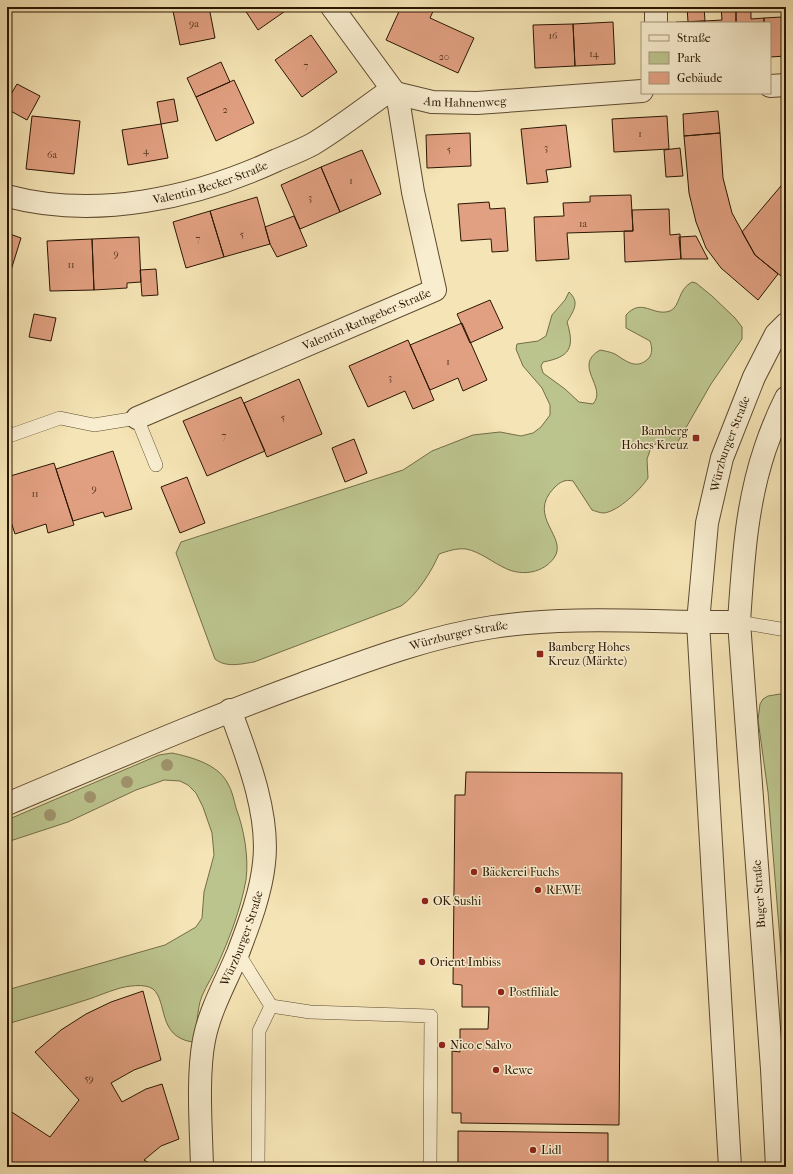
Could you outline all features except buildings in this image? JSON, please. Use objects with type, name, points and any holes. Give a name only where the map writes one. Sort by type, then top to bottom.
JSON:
[{"type":"street","points":[[332,7],[395,93]]},
{"type":"street","points":[[656,7],[656,22]]},
{"type":"street","points":[[771,86],[786,85]]},
{"type":"street","name":"Am Hahnenweg","points":[[395,93],[432,102],[477,102],[641,91]]},
{"type":"street","name":"Valentin-Becker-Straße","points":[[7,196],[51,204],[141,203],[200,190],[254,171],[312,144],[385,94],[395,93]]},
{"type":"street","name":"Valentin-Rathgeber-Straße","points":[[137,418],[435,290],[413,192],[400,105],[395,93]]},
{"type":"street","name":"Würzburger Straße","points":[[698,622],[707,523],[722,458],[754,377],[776,334],[786,324]]},
{"type":"street","points":[[739,622],[744,548],[751,504],[765,448],[786,398]]},
{"type":"street","name":"Würzburger Straße","points":[[7,804],[230,710],[381,655],[454,634],[495,627],[546,622],[648,620],[739,622]]},
{"type":"street","points":[[698,622],[730,1167]]},
{"type":"street","name":"Buger Straße","points":[[739,622],[772,1069],[777,1167]]},
{"type":"street","name":"Würzburger Straße","points":[[202,1167],[201,1075],[204,1040],[214,1006],[238,953],[258,897],[265,862],[264,827],[254,775],[230,710]]},
{"type":"lane","points":[[7,431],[9,436],[60,418],[94,425],[137,418],[156,465]]},
{"type":"lane","points":[[739,622],[786,630]]},
{"type":"lane","points":[[238,953],[271,1006],[310,1012],[431,1016],[430,1167]]},
{"type":"lane","points":[[258,1167],[259,1030],[271,1006]]},
{"type":"green space","points":[[692,282],[696,283],[712,296],[735,318],[742,327],[742,339],[711,384],[676,445],[673,448],[660,443],[652,445],[647,459],[648,478],[635,494],[616,508],[604,513],[592,510],[573,481],[568,480],[558,484],[554,488],[547,498],[544,508],[556,542],[557,550],[554,558],[544,567],[539,570],[526,573],[513,571],[471,550],[455,549],[439,554],[423,583],[407,602],[401,606],[254,662],[224,664],[215,659],[176,553],[181,542],[403,470],[432,451],[473,435],[500,432],[521,436],[533,433],[541,427],[550,415],[550,405],[542,388],[523,366],[516,349],[517,344],[538,341],[546,336],[552,315],[565,300],[569,292],[575,303],[574,310],[567,322],[570,345],[565,354],[543,362],[541,366],[543,373],[565,389],[579,402],[593,404],[596,397],[596,391],[589,370],[589,363],[592,356],[600,350],[613,353],[627,362],[639,364],[644,362],[651,355],[652,350],[650,341],[626,328],[626,315],[632,310],[642,307],[658,312],[670,311],[676,305],[681,293],[687,285]]},
{"type":"green space","points":[[786,694],[786,1014],[768,792],[758,720],[760,704],[763,699],[768,696]]},
{"type":"green space","points":[[172,753],[203,762],[217,770],[223,776],[233,795],[245,843],[247,862],[246,880],[241,902],[226,946],[202,996],[192,1042],[181,1039],[173,1033],[168,1026],[158,995],[153,989],[145,986],[130,986],[121,988],[7,1024],[7,990],[165,945],[196,927],[202,918],[204,892],[214,855],[212,833],[203,807],[196,793],[188,785],[180,781],[164,780],[136,790],[68,822],[7,842],[7,820],[159,755]]},
{"type":"place","name":"Bamberg Hohes Kreuz","points":[[696,438]]},
{"type":"place","name":"Bamberg Hohes Kreuz (Märkte)","points":[[540,654]]},
{"type":"place","name":"Bäckerei Fuchs","points":[[474,872]]},
{"type":"place","name":"REWE","points":[[538,890]]},
{"type":"place","name":"OK Sushi","points":[[425,901]]},
{"type":"place","name":"Orient Imbiss","points":[[422,962]]},
{"type":"place","name":"Postfiliale","points":[[501,992]]},
{"type":"place","name":"Nico e Salvo","points":[[442,1045]]},
{"type":"place","name":"Rewe","points":[[496,1070]]},
{"type":"place","name":"Lidl","points":[[533,1150]]}]
